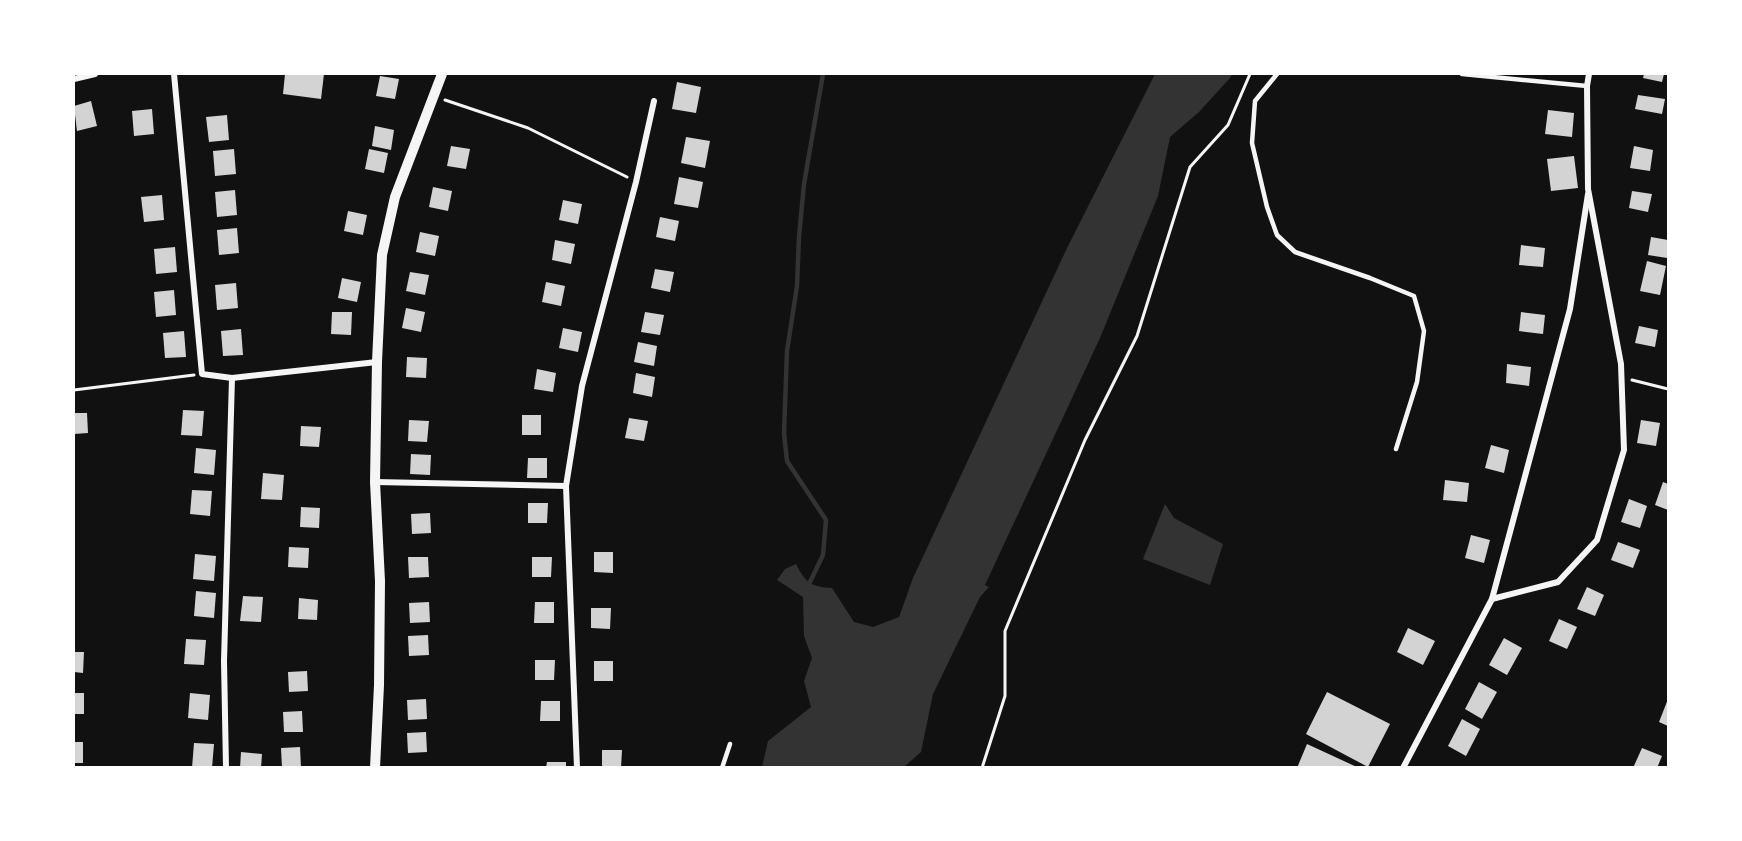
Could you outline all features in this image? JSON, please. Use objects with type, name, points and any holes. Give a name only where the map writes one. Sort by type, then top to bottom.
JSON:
[{"type":"street","points":[[74,79],[95,74]]},
{"type":"street","points":[[174,74],[202,374],[232,378],[377,362]]},
{"type":"street","points":[[375,768],[380,581],[375,482],[382,255],[395,197],[442,74]]},
{"type":"street","points":[[1403,768],[1492,599],[1570,309],[1588,189],[1587,86],[1590,74]]},
{"type":"street","points":[[577,768],[566,486],[582,386],[636,182],[654,101]]},
{"type":"street","points":[[1492,599],[1558,582],[1597,540],[1624,450],[1621,364],[1588,189]]},
{"type":"street","points":[[226,768],[224,661],[232,378]]},
{"type":"street","points":[[375,482],[566,486]]},
{"type":"lane","points":[[1277,74],[1255,101],[1252,143],[1267,207],[1277,235],[1295,252],[1414,296],[1424,331],[1417,382],[1396,449]]},
{"type":"lane","points":[[1462,74],[1587,86]]},
{"type":"lane","points":[[722,768],[730,744]]},
{"type":"path","points":[[982,768],[1005,696],[1005,631],[1085,440],[1137,336],[1190,167],[1228,125],[1250,74]]},
{"type":"path","points":[[434,96],[528,128],[636,182]]},
{"type":"path","points":[[74,390],[202,374]]},
{"type":"path","points":[[1622,378],[1668,389]]},
{"type":"shaded area","points":[[1155,74],[1232,74],[1199,112],[1170,137],[1158,196],[1100,338],[985,585],[989,587],[980,597],[933,694],[921,752],[904,767],[762,767],[768,741],[811,707],[804,681],[812,658],[804,636],[803,597],[777,580],[785,569],[796,564],[802,575],[814,585],[832,588],[854,622],[873,627],[899,617],[913,578],[1067,248]]},
{"type":"shaded area","points":[[1165,504],[1174,518],[1223,544],[1210,585],[1143,559]]},
{"type":"building","points":[[285,74],[324,74],[321,99],[283,94]]},
{"type":"building","points":[[1644,74],[1664,74],[1662,82],[1643,78]]},
{"type":"building","points":[[380,76],[399,79],[395,99],[376,96]]},
{"type":"building","points":[[677,82],[701,87],[696,113],[672,109]]},
{"type":"building","points":[[1638,95],[1665,99],[1662,114],[1635,109]]},
{"type":"building","points":[[91,101],[97,126],[77,131],[74,106]]},
{"type":"building","points":[[152,109],[154,134],[134,136],[132,111]]},
{"type":"building","points":[[1548,110],[1574,113],[1572,137],[1545,134]]},
{"type":"building","points":[[227,115],[229,140],[209,142],[206,117]]},
{"type":"building","points":[[375,126],[394,130],[391,150],[372,146]]},
{"type":"building","points":[[686,137],[710,141],[705,168],[681,163]]},
{"type":"building","points":[[451,146],[470,149],[466,169],[447,166]]},
{"type":"building","points":[[1634,146],[1653,150],[1650,171],[1630,168]]},
{"type":"building","points":[[234,149],[236,174],[215,176],[213,151]]},
{"type":"building","points":[[369,149],[388,153],[384,173],[365,169]]},
{"type":"building","points":[[1574,156],[1578,188],[1551,191],[1547,159]]},
{"type":"building","points":[[679,177],[703,182],[698,208],[674,204]]},
{"type":"building","points":[[433,187],[452,191],[448,211],[429,207]]},
{"type":"building","points":[[235,190],[237,215],[217,217],[215,192]]},
{"type":"building","points":[[1632,191],[1652,194],[1648,212],[1629,208]]},
{"type":"building","points":[[162,195],[164,220],[144,222],[141,197]]},
{"type":"building","points":[[563,200],[582,204],[578,224],[559,220]]},
{"type":"building","points":[[348,211],[367,215],[363,235],[344,231]]},
{"type":"building","points":[[660,217],[679,221],[675,241],[656,237]]},
{"type":"building","points":[[237,228],[239,253],[219,255],[217,230]]},
{"type":"building","points":[[420,232],[439,236],[435,256],[416,252]]},
{"type":"building","points":[[1651,237],[1668,240],[1667,258],[1648,255]]},
{"type":"building","points":[[555,240],[575,244],[571,264],[552,260]]},
{"type":"building","points":[[1521,245],[1545,248],[1543,267],[1519,265]]},
{"type":"building","points":[[175,247],[177,272],[156,274],[154,249]]},
{"type":"building","points":[[1647,261],[1666,266],[1660,295],[1640,291]]},
{"type":"building","points":[[655,269],[674,272],[670,292],[651,288]]},
{"type":"building","points":[[410,272],[429,275],[425,295],[406,291]]},
{"type":"building","points":[[342,278],[361,282],[357,302],[338,298]]},
{"type":"building","points":[[546,282],[565,286],[561,306],[542,302]]},
{"type":"building","points":[[236,283],[238,308],[217,310],[215,285]]},
{"type":"building","points":[[174,290],[176,315],[156,317],[154,292]]},
{"type":"building","points":[[406,308],[425,312],[421,332],[402,328]]},
{"type":"building","points":[[332,312],[352,312],[351,335],[331,334]]},
{"type":"building","points":[[645,312],[664,315],[660,335],[641,332]]},
{"type":"building","points":[[1521,312],[1545,315],[1543,334],[1519,331]]},
{"type":"building","points":[[1639,326],[1658,330],[1655,347],[1635,343]]},
{"type":"building","points":[[563,328],[582,332],[578,352],[559,348]]},
{"type":"building","points":[[241,329],[243,355],[223,356],[221,331]]},
{"type":"building","points":[[184,331],[186,357],[165,358],[163,333]]},
{"type":"building","points":[[638,342],[657,346],[654,366],[634,362]]},
{"type":"building","points":[[407,357],[427,358],[426,378],[406,377]]},
{"type":"building","points":[[1507,364],[1531,367],[1529,386],[1506,383]]},
{"type":"building","points":[[537,369],[556,373],[553,392],[534,389]]},
{"type":"building","points":[[636,373],[655,377],[652,397],[633,393]]},
{"type":"building","points":[[183,410],[204,411],[202,436],[181,435]]},
{"type":"building","points":[[74,413],[87,413],[88,433],[74,434]]},
{"type":"building","points":[[522,415],[541,415],[541,435],[522,435]]},
{"type":"building","points":[[629,418],[648,421],[644,441],[625,438]]},
{"type":"building","points":[[409,420],[429,421],[427,442],[408,441]]},
{"type":"building","points":[[1641,420],[1660,423],[1656,446],[1637,443]]},
{"type":"building","points":[[301,426],[321,427],[319,447],[300,446]]},
{"type":"building","points":[[1491,445],[1509,450],[1504,473],[1485,468]]},
{"type":"building","points":[[196,448],[216,450],[214,475],[194,473]]},
{"type":"building","points":[[411,454],[431,455],[430,475],[410,474]]},
{"type":"building","points":[[528,458],[547,458],[547,478],[527,478]]},
{"type":"building","points":[[263,473],[284,475],[282,500],[261,499]]},
{"type":"building","points":[[1445,480],[1469,483],[1467,502],[1443,500]]},
{"type":"building","points":[[1663,482],[1668,484],[1668,510],[1655,505]]},
{"type":"building","points":[[192,490],[212,491],[210,516],[190,514]]},
{"type":"building","points":[[1629,499],[1647,506],[1640,528],[1621,522]]},
{"type":"building","points":[[528,503],[548,503],[547,523],[528,523]]},
{"type":"building","points":[[301,507],[320,508],[319,528],[300,527]]},
{"type":"building","points":[[430,513],[431,533],[412,534],[411,514]]},
{"type":"building","points":[[1471,535],[1490,540],[1484,563],[1465,558]]},
{"type":"building","points":[[1618,542],[1640,550],[1633,568],[1611,560]]},
{"type":"building","points":[[289,547],[309,548],[308,568],[288,567]]},
{"type":"building","points":[[594,552],[613,552],[613,573],[594,572]]},
{"type":"building","points":[[195,554],[216,556],[214,581],[193,579]]},
{"type":"building","points":[[408,557],[428,557],[429,577],[409,578]]},
{"type":"building","points":[[532,557],[552,557],[551,577],[532,577]]},
{"type":"building","points":[[1587,587],[1604,595],[1595,616],[1577,609]]},
{"type":"building","points":[[196,591],[216,593],[214,618],[194,616]]},
{"type":"building","points":[[243,596],[263,597],[261,622],[240,621]]},
{"type":"building","points":[[299,598],[318,600],[317,620],[298,619]]},
{"type":"building","points":[[429,602],[430,622],[410,623],[409,603]]},
{"type":"building","points":[[535,602],[554,602],[554,623],[534,623]]},
{"type":"building","points":[[591,608],[611,608],[610,629],[591,628]]},
{"type":"building","points":[[1559,619],[1577,627],[1567,649],[1549,641]]},
{"type":"building","points":[[1408,628],[1435,641],[1423,665],[1397,652]]},
{"type":"building","points":[[428,635],[429,655],[409,656],[408,636]]},
{"type":"building","points":[[1504,638],[1522,648],[1507,675],[1489,665]]},
{"type":"building","points":[[186,639],[206,640],[204,665],[184,664]]},
{"type":"building","points":[[74,652],[84,652],[83,673],[74,672]]},
{"type":"building","points":[[535,660],[555,660],[554,680],[535,680]]},
{"type":"building","points":[[594,661],[613,661],[613,681],[594,681]]},
{"type":"building","points":[[307,671],[308,691],[289,692],[288,672]]},
{"type":"building","points":[[1479,682],[1497,692],[1482,719],[1465,709]]},
{"type":"building","points":[[1327,692],[1390,724],[1368,767],[1306,734]]},
{"type":"building","points":[[74,693],[84,693],[84,714],[74,714]]},
{"type":"building","points":[[190,693],[210,695],[208,720],[188,718]]},
{"type":"building","points":[[426,699],[427,719],[408,720],[407,700]]},
{"type":"building","points":[[1668,699],[1668,726],[1659,722]]},
{"type":"building","points":[[541,701],[560,701],[560,721],[540,721]]},
{"type":"building","points":[[302,711],[303,732],[284,732],[283,712]]},
{"type":"building","points":[[1462,719],[1480,729],[1466,756],[1448,746]]},
{"type":"building","points":[[426,732],[427,752],[408,753],[407,733]]},
{"type":"building","points":[[74,742],[83,742],[83,763],[74,763]]},
{"type":"building","points":[[194,743],[214,744],[212,768],[192,768]]},
{"type":"building","points":[[1307,744],[1359,768],[1297,768]]},
{"type":"building","points":[[300,747],[301,768],[282,768],[281,748]]},
{"type":"building","points":[[1642,748],[1662,756],[1657,768],[1633,768]]},
{"type":"building","points":[[602,750],[622,750],[621,768],[602,768]]},
{"type":"building","points":[[241,752],[262,754],[261,768],[240,768]]},
{"type":"building","points":[[547,762],[566,762],[566,768],[546,768]]},
{"type":"waterway","points":[[810,582],[823,555],[826,520],[787,461],[784,433],[787,351],[797,286],[804,184],[823,74]]}]
